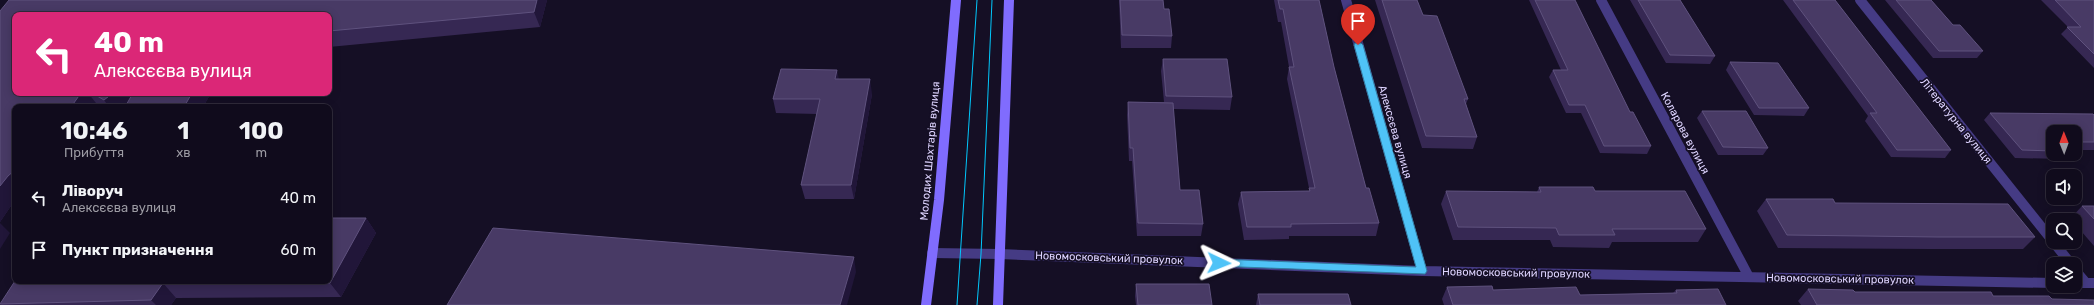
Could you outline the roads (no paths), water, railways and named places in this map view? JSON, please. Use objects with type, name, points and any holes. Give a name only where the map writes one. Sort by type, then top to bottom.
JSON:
[{"type":"main road","name":"Молодих Шахтарів вулиця","points":[[926,305],[956,0]]},
{"type":"main road","points":[[998,305],[1009,0]]},
{"type":"street","name":"Алексєєва вулиця","points":[[1346,0],[1422,271]]},
{"type":"street","name":"Коларова вулиця","points":[[1601,0],[1749,277]]},
{"type":"street","name":"Літературна вулиця","points":[[1860,0],[2065,257]]},
{"type":"street","name":"Новомосковський провулок","points":[[932,253],[1000,254],[1422,271],[2046,282]]},
{"type":"tram line","points":[[957,305],[977,0]]},
{"type":"tram line","points":[[977,305],[981,254],[992,0]]}]
